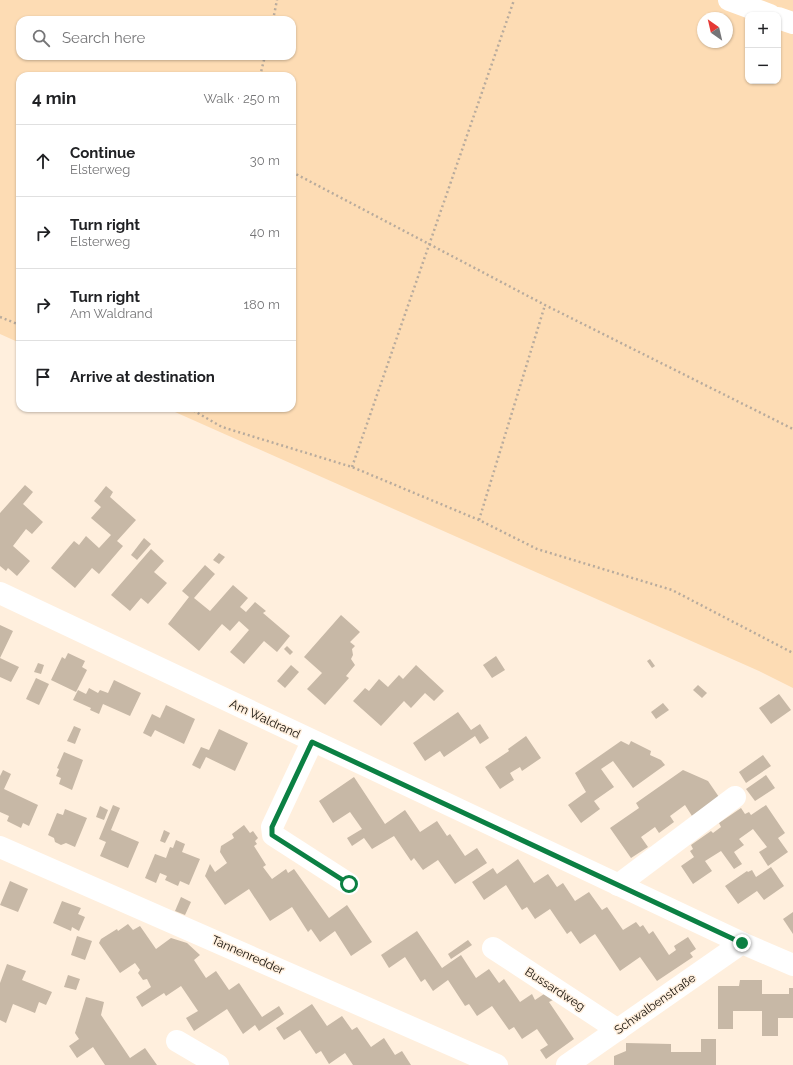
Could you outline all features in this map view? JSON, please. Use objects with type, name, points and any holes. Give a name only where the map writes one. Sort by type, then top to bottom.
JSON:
[{"type":"street","points":[[729,0],[762,12]]},
{"type":"street","points":[[781,19],[793,23]]},
{"type":"street","name":"Am Waldrand","points":[[0,593],[312,742],[742,943],[793,965]]},
{"type":"street","points":[[312,742],[272,827],[272,835],[349,884]]},
{"type":"street","points":[[618,884],[735,797]]},
{"type":"street","name":"Tannenredder","points":[[0,847],[496,1065]]},
{"type":"street","name":"Schwalbenstraße","points":[[567,1065],[742,943]]},
{"type":"street","name":"Bussardweg","points":[[493,948],[618,1030]]},
{"type":"street","points":[[177,1041],[218,1065]]},
{"type":"path","points":[[274,16],[277,0]]},
{"type":"path","points":[[352,467],[514,0]]},
{"type":"path","points":[[261,72],[264,60]]},
{"type":"path","points":[[296,174],[544,305],[793,429]]},
{"type":"path","points":[[479,520],[544,305]]},
{"type":"path","points":[[0,317],[16,323]]},
{"type":"path","points":[[196,412],[222,427],[352,467],[479,520],[537,549],[672,590],[793,653]]},
{"type":"shaded area","points":[[0,0],[793,0],[793,688],[759,671],[175,412],[296,412],[296,72],[16,72],[16,341],[0,334]]},
{"type":"building","points":[[25,485],[33,492],[23,504],[43,522],[32,534],[26,529],[13,546],[30,561],[17,576],[8,568],[6,571],[0,566],[0,513]]},
{"type":"building","points":[[106,486],[113,492],[110,497],[136,520],[117,541],[123,546],[99,574],[92,568],[75,588],[51,568],[74,541],[79,545],[86,536],[99,548],[111,535],[91,518],[101,507],[94,501]]},
{"type":"building","points":[[144,538],[151,544],[137,560],[131,555]]},
{"type":"building","points":[[151,549],[164,561],[154,572],[167,583],[148,604],[141,598],[130,611],[111,595]]},
{"type":"building","points":[[219,553],[225,557],[219,564],[213,560]]},
{"type":"building","points":[[205,565],[215,574],[194,598],[210,611],[233,585],[248,598],[240,607],[246,612],[255,602],[266,611],[263,613],[290,636],[277,652],[264,641],[244,664],[230,652],[249,630],[239,621],[230,631],[222,624],[199,651],[168,624],[189,597],[182,591]]},
{"type":"building","points":[[341,615],[360,632],[350,642],[355,646],[352,649],[353,655],[351,659],[355,665],[346,676],[349,678],[325,705],[307,689],[322,673],[304,657]]},
{"type":"building","points":[[0,625],[13,631],[0,658]]},
{"type":"building","points":[[287,646],[293,652],[290,655],[284,649]]},
{"type":"building","points":[[68,653],[85,661],[82,667],[87,670],[76,692],[51,680],[62,657],[65,659]]},
{"type":"building","points":[[496,656],[505,670],[492,678],[483,665]]},
{"type":"building","points":[[0,658],[19,667],[11,682],[0,677]]},
{"type":"building","points":[[650,659],[655,666],[652,668],[647,661]]},
{"type":"building","points":[[38,663],[44,665],[41,674],[34,672]]},
{"type":"building","points":[[291,665],[299,672],[285,688],[277,681]]},
{"type":"building","points":[[416,665],[444,691],[434,701],[425,693],[411,708],[404,701],[381,726],[353,701],[365,688],[369,691],[379,679],[388,687],[399,675],[403,679]]},
{"type":"building","points":[[36,678],[49,684],[39,705],[26,699]]},
{"type":"building","points":[[114,680],[141,693],[130,716],[103,704],[99,714],[90,710],[91,708],[73,700],[78,690],[86,694],[89,688],[98,693],[100,690],[108,693]]},
{"type":"building","points":[[698,685],[707,693],[702,698],[693,690]]},
{"type":"building","points":[[779,694],[791,710],[771,724],[759,708]]},
{"type":"building","points":[[663,703],[669,710],[656,719],[651,712]]},
{"type":"building","points":[[166,705],[195,719],[184,744],[155,730],[151,737],[143,733],[152,714],[160,718]]},
{"type":"building","points":[[458,712],[471,730],[480,724],[489,738],[480,744],[475,736],[444,757],[440,751],[425,761],[413,743]]},
{"type":"building","points":[[74,726],[81,729],[75,744],[67,741]]},
{"type":"building","points":[[219,729],[248,743],[235,771],[206,757],[200,769],[192,765],[201,747],[209,750]]},
{"type":"building","points":[[526,736],[541,758],[522,771],[520,767],[510,773],[514,780],[500,789],[485,767],[509,751],[508,749]]},
{"type":"building","points":[[621,741],[629,745],[631,741],[651,751],[650,755],[661,760],[665,765],[633,788],[613,761],[601,769],[614,787],[594,801],[600,809],[581,823],[568,805],[586,792],[575,773]]},
{"type":"building","points":[[64,752],[83,760],[72,790],[59,784],[61,778],[56,776],[59,769],[57,768]]},
{"type":"building","points":[[763,755],[771,766],[746,783],[739,772]]},
{"type":"building","points":[[3,770],[11,774],[4,789],[38,805],[29,826],[23,823],[21,828],[7,821],[9,816],[0,812],[0,776]]},
{"type":"building","points":[[683,770],[708,781],[719,797],[692,816],[685,805],[670,816],[674,822],[659,833],[655,827],[641,837],[648,847],[631,858],[610,828],[639,808],[636,803]]},
{"type":"building","points":[[766,775],[775,788],[755,801],[746,789]]},
{"type":"building","points":[[354,777],[385,824],[405,810],[420,832],[437,821],[447,836],[450,834],[465,856],[477,848],[487,863],[455,884],[438,860],[423,870],[414,858],[411,861],[394,836],[372,849],[364,838],[352,846],[347,838],[362,829],[350,812],[333,823],[319,801]]},
{"type":"building","points":[[113,805],[120,808],[111,830],[139,842],[128,868],[100,856],[106,842],[99,839]]},
{"type":"building","points":[[766,805],[785,833],[778,838],[788,852],[768,866],[759,852],[767,847],[753,829],[739,839],[744,845],[734,852],[742,864],[734,869],[721,851],[705,861],[712,871],[693,884],[681,866],[694,857],[690,851],[693,849],[691,845],[711,831],[713,833],[721,827],[719,823],[741,808],[745,814],[749,812],[751,815]]},
{"type":"building","points":[[100,806],[108,810],[104,820],[96,817]]},
{"type":"building","points":[[65,809],[87,818],[75,847],[66,843],[61,845],[55,842],[54,838],[48,835],[57,813],[63,815]]},
{"type":"building","points":[[244,825],[250,833],[253,831],[258,838],[255,841],[257,844],[254,846],[266,865],[263,867],[272,879],[286,869],[288,873],[294,869],[329,918],[347,905],[372,942],[351,956],[335,931],[320,942],[311,929],[308,932],[292,907],[270,921],[249,889],[225,905],[205,876],[210,864],[215,872],[227,863],[220,852],[221,846],[234,838],[232,834]]},
{"type":"building","points":[[164,830],[170,833],[165,843],[160,841]]},
{"type":"building","points":[[176,840],[185,844],[182,852],[200,859],[189,885],[180,881],[178,886],[165,880],[167,876],[160,873],[156,883],[145,878],[155,854],[166,858],[170,847],[173,848]]},
{"type":"building","points":[[518,859],[534,883],[548,874],[557,887],[563,883],[575,901],[589,892],[602,910],[607,907],[623,930],[636,922],[640,927],[643,925],[649,934],[653,931],[669,955],[676,950],[674,946],[688,937],[696,949],[690,953],[693,957],[657,981],[640,957],[620,971],[595,934],[580,944],[571,931],[567,934],[550,909],[535,919],[527,907],[522,910],[506,885],[484,900],[472,882],[493,868],[497,874]]},
{"type":"building","points":[[771,867],[784,886],[764,900],[757,891],[738,904],[725,886],[747,871],[752,870],[756,877]]},
{"type":"building","points":[[10,881],[28,889],[18,912],[0,905]]},
{"type":"building","points":[[181,897],[191,902],[185,915],[175,911]]},
{"type":"building","points":[[62,901],[81,908],[78,914],[85,917],[79,931],[72,927],[71,931],[53,923]]},
{"type":"building","points":[[793,912],[793,934],[783,919]]},
{"type":"building","points":[[128,924],[133,930],[140,926],[156,949],[171,938],[187,943],[200,955],[194,960],[206,978],[216,971],[229,990],[239,983],[262,1017],[279,1006],[284,1014],[259,1031],[255,1025],[243,1034],[227,1009],[194,1031],[186,1018],[198,1011],[181,986],[166,996],[164,993],[142,1007],[136,997],[151,987],[147,979],[143,980],[138,973],[140,970],[135,963],[120,973],[99,943],[101,939],[117,929],[118,931]]},
{"type":"building","points":[[417,931],[442,968],[461,955],[476,978],[489,969],[499,983],[504,979],[520,1002],[532,994],[535,1000],[547,992],[553,1000],[549,1002],[574,1039],[546,1059],[540,1050],[548,1045],[537,1029],[522,1039],[514,1027],[509,1030],[492,1006],[477,1016],[469,1004],[465,1006],[448,980],[433,991],[425,979],[421,982],[405,957],[389,968],[381,955]]},
{"type":"building","points":[[77,936],[92,941],[85,960],[71,955]]},
{"type":"building","points":[[468,940],[472,945],[451,959],[448,954]]},
{"type":"building","points":[[7,964],[26,971],[22,980],[52,992],[46,1005],[39,1002],[35,1013],[13,1004],[6,1023],[0,1020],[0,983]]},
{"type":"building","points":[[68,975],[80,979],[76,990],[64,987]]},
{"type":"building","points":[[740,980],[762,980],[762,994],[789,994],[789,988],[793,988],[793,1018],[778,1018],[778,1036],[762,1036],[762,1011],[733,1011],[733,1029],[718,1029],[718,986],[739,986]]},
{"type":"building","points":[[86,997],[104,1002],[101,1015],[130,1058],[145,1048],[157,1065],[105,1065],[93,1047],[77,1058],[69,1046],[79,1039],[75,1033]]},
{"type":"building","points":[[312,1004],[327,1026],[342,1016],[352,1030],[357,1027],[371,1047],[384,1038],[395,1055],[402,1051],[411,1065],[353,1065],[345,1053],[329,1064],[321,1051],[316,1054],[300,1030],[284,1040],[276,1028]]},
{"type":"building","points":[[701,1039],[716,1039],[716,1065],[614,1065],[614,1056],[626,1051],[626,1043],[671,1044],[671,1052],[701,1052]]},
{"type":"route","points":[[349,884],[272,835],[272,827],[312,742],[742,943]]}]
